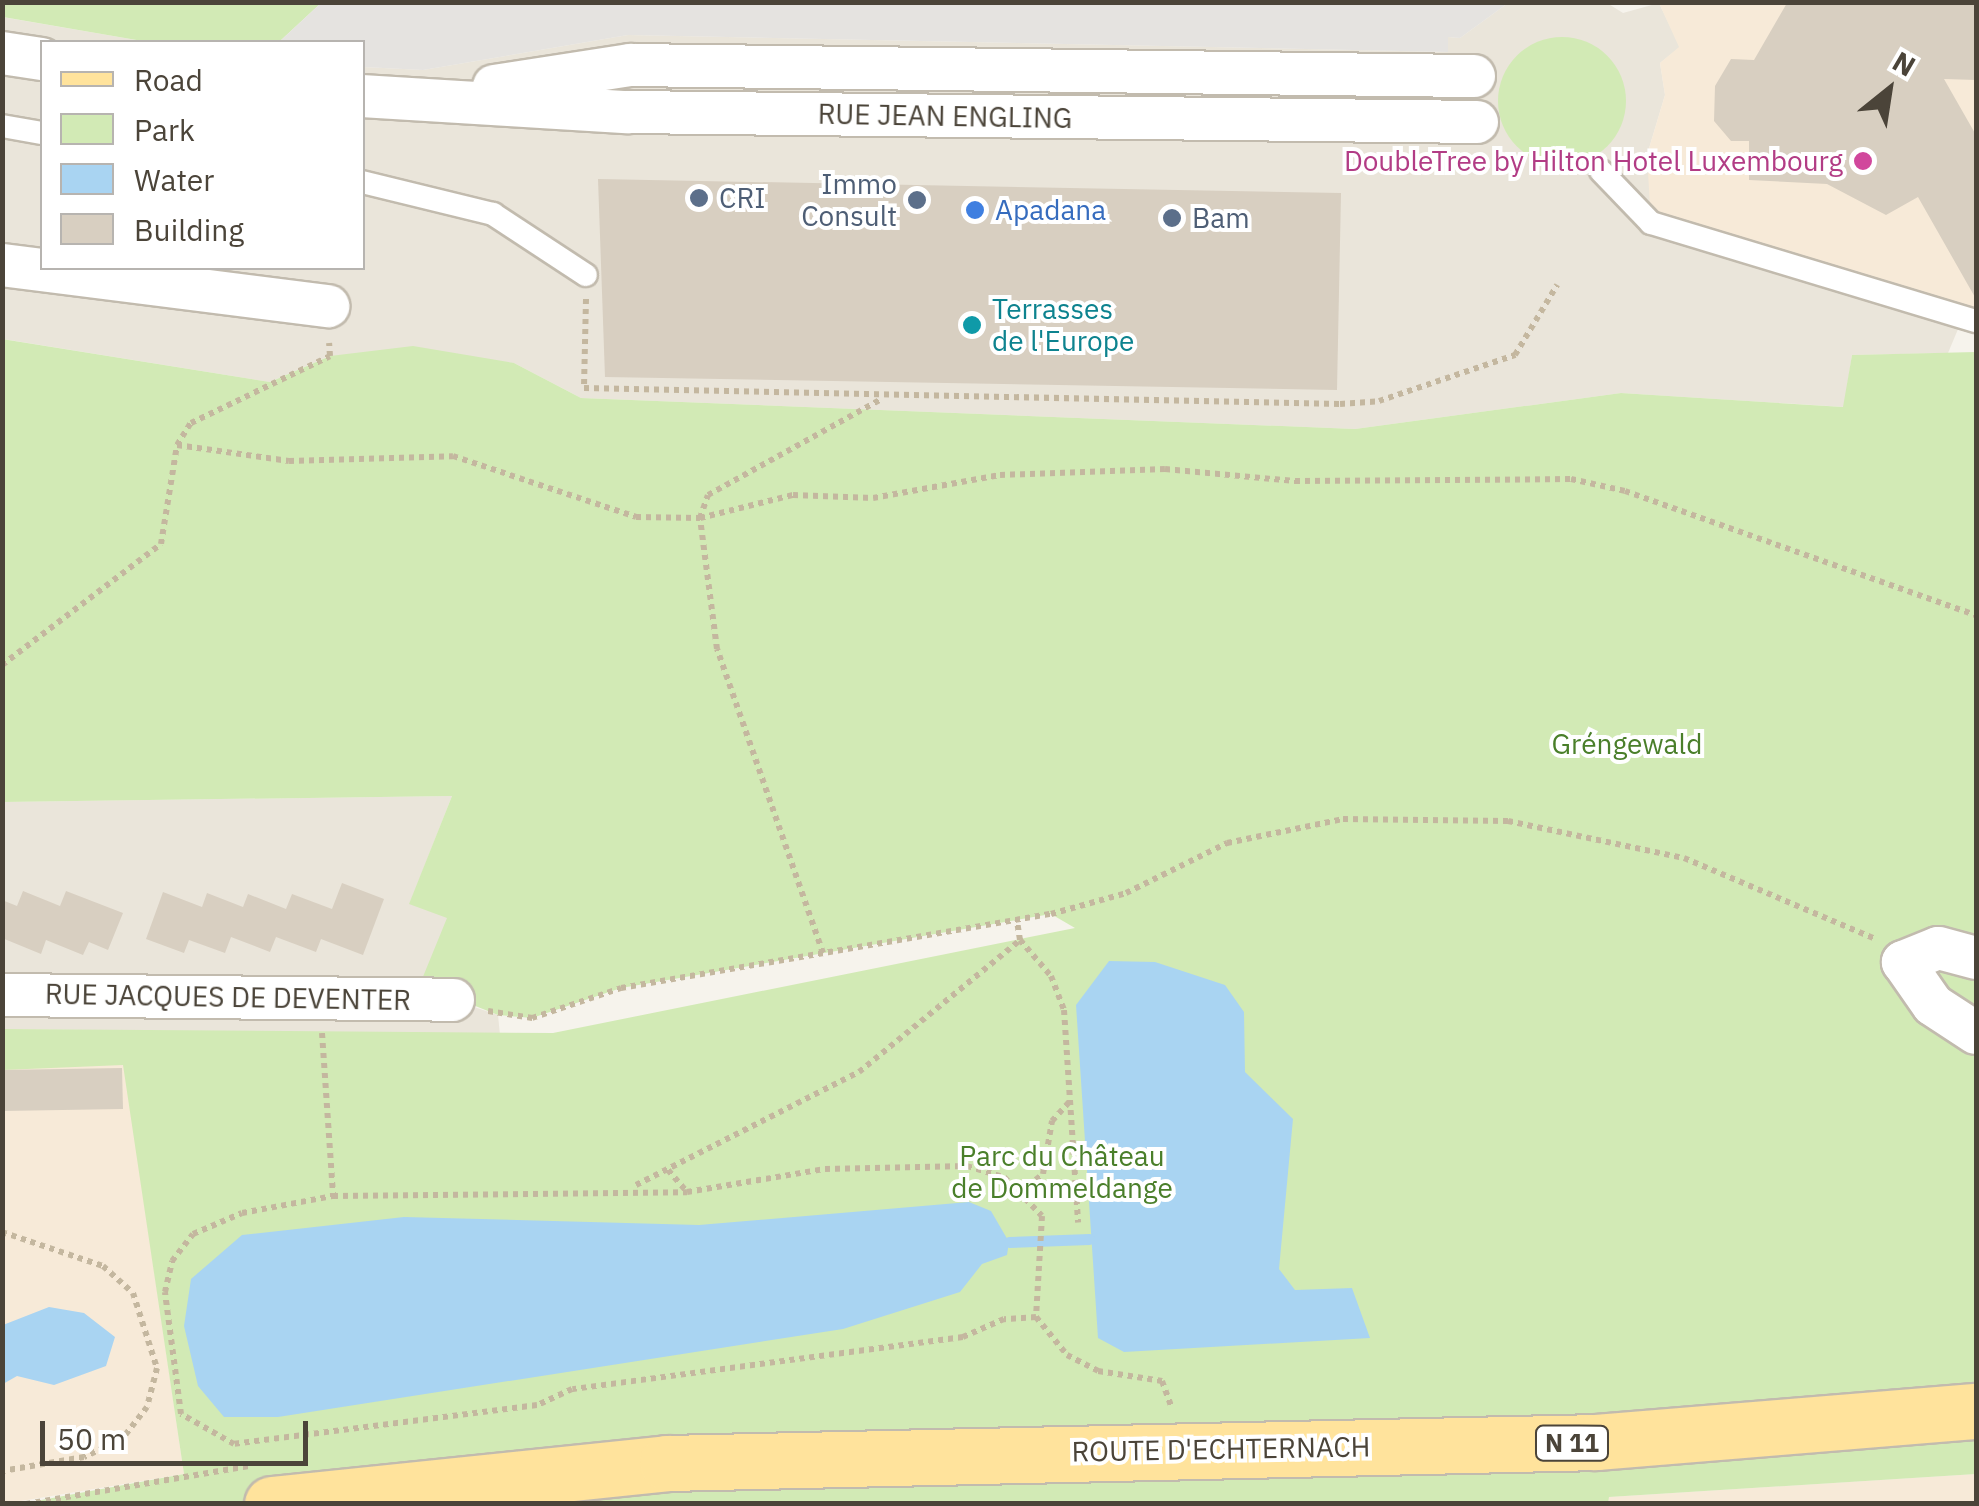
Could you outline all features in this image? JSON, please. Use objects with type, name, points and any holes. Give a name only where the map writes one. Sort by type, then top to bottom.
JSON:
[{"type":"main road","name":"ROUTE D'ECHTERNACH","points":[[272,1504],[465,1480],[686,1463],[1615,1442],[1976,1412]]},
{"type":"street","points":[[2,53],[40,58]]},
{"type":"street","name":"RUE JEAN ENGLING","points":[[414,99],[630,65],[1474,76]]},
{"type":"street","name":"RUE JEAN ENGLING","points":[[365,96],[627,112],[1477,122]]},
{"type":"street","points":[[2,266],[328,306]]},
{"type":"street","points":[[1976,958],[1938,948],[1903,962],[1933,1005],[1976,1034]]},
{"type":"street","name":"RUE JACQUES DE DEVENTER","points":[[2,995],[453,1000]]},
{"type":"lane","points":[[2,126],[40,132]]},
{"type":"lane","points":[[1601,171],[1651,223],[1976,321]]},
{"type":"lane","points":[[365,183],[493,214],[586,275]]},
{"type":"path","points":[[586,275],[584,388],[882,399],[1378,400],[1514,355],[1557,286]]},
{"type":"path","points":[[2,665],[162,544],[177,445],[192,423],[330,356],[328,306]]},
{"type":"path","points":[[823,952],[717,648],[700,518],[708,495],[882,399]]},
{"type":"path","points":[[177,445],[289,461],[453,456],[636,517],[700,518],[793,494],[873,498],[1000,474],[1166,470],[1295,481],[1571,479],[1625,490],[1976,615]]},
{"type":"path","points":[[453,1000],[532,1018],[621,988],[1017,920],[1126,894],[1227,843],[1343,819],[1508,821],[1684,858],[1874,937],[1903,962]]},
{"type":"path","points":[[1017,920],[1020,940],[1051,976],[1064,1010],[1078,1223]]},
{"type":"path","points":[[632,1187],[859,1072],[1020,940]]},
{"type":"path","points":[[322,1033],[333,1196]]},
{"type":"path","points":[[1020,1192],[1043,1174],[1056,1110],[1070,1101]]},
{"type":"path","points":[[1036,1317],[1044,1230],[1020,1192],[967,1166],[825,1169],[687,1192],[632,1187],[333,1196],[242,1213],[193,1234],[172,1261],[165,1292],[181,1414],[205,1424],[215,1438],[234,1444],[537,1405],[572,1389],[963,1336],[1004,1319],[1036,1317],[1082,1363],[1162,1381],[1171,1406]]},
{"type":"path","points":[[668,1170],[687,1192]]},
{"type":"path","points":[[2,1232],[90,1261],[123,1284],[150,1328],[156,1368],[147,1407],[122,1439],[84,1456],[2,1471]]},
{"type":"shaded area","points":[[321,2],[1508,3],[1460,38],[1448,37],[1448,52],[628,35],[423,70],[365,67],[365,40],[281,40]]},
{"type":"shaded area","points":[[1508,3],[1607,3],[1623,13],[1659,3],[1680,47],[1660,63],[1665,95],[1647,155],[1961,322],[1948,353],[1852,355],[1844,407],[1621,393],[1355,429],[581,398],[514,363],[330,356],[270,382],[3,339],[2,17],[136,40],[40,40],[40,270],[365,270],[365,67],[423,70],[628,35],[1447,52],[1448,37],[1460,38]]},
{"type":"shaded area","points":[[1659,3],[1976,3],[1976,321],[1651,223],[1647,155],[1665,95],[1660,63],[1679,47]]},
{"type":"shaded area","points":[[452,796],[410,903],[447,917],[453,1000],[498,1015],[500,1035],[3,1029],[3,802]]},
{"type":"shaded area","points":[[3,1029],[119,1031],[184,1474],[3,1504]]},
{"type":"shaded area","points":[[1976,1474],[1976,1503],[1608,1504],[1609,1497]]},
{"type":"green space","points":[[3,2],[321,3],[281,40],[136,40],[3,17]]},
{"type":"green space","points":[[1562,37],[1586,42],[1607,56],[1621,77],[1626,101],[1621,125],[1607,146],[1586,160],[1562,165],[1538,160],[1517,146],[1503,125],[1498,101],[1503,77],[1517,56],[1538,42]]},
{"type":"green space","points":[[2,339],[270,382],[330,356],[413,346],[514,363],[581,398],[1355,429],[1621,393],[1843,407],[1852,355],[1976,352],[1976,1474],[1609,1497],[1608,1504],[25,1503],[184,1474],[123,1065],[3,1070],[3,1029],[553,1033],[1075,928],[1051,914],[621,988],[532,1018],[498,1015],[420,984],[447,918],[409,904],[452,796],[3,802]]},
{"type":"water","points":[[1109,961],[1155,962],[1225,985],[1244,1012],[1245,1072],[1293,1119],[1279,1269],[1295,1290],[1352,1288],[1370,1338],[1124,1352],[1098,1338],[1076,1005]]},
{"type":"water","points":[[969,1202],[991,1211],[1009,1242],[1007,1255],[982,1264],[960,1292],[843,1329],[278,1417],[224,1417],[198,1386],[184,1326],[191,1279],[242,1235],[404,1217],[699,1225]]},
{"type":"water","points":[[49,1307],[84,1313],[115,1337],[106,1366],[54,1385],[17,1376],[3,1384],[3,1325]]},
{"type":"building","name":"DoubleTree by Hilton Hotel Luxembourg","points":[[1976,2],[1976,80],[1944,79],[1976,135],[1976,299],[1918,197],[1886,215],[1827,184],[1749,180],[1749,141],[1731,141],[1714,121],[1715,86],[1731,59],[1754,60],[1787,3]]},
{"type":"building","name":"Terrasses de l'Europe","points":[[598,179],[1341,193],[1337,390],[605,377]]},
{"type":"building","points":[[342,883],[384,899],[363,955],[321,939],[316,952],[276,937],[270,952],[231,937],[225,953],[189,940],[184,953],[146,939],[163,892],[202,907],[207,893],[243,907],[248,894],[286,909],[292,894],[332,909]]},
{"type":"building","points":[[23,891],[60,906],[66,891],[123,913],[108,950],[89,942],[83,955],[46,940],[41,954],[2,938],[2,900],[17,906]]},
{"type":"building","points":[[122,1068],[123,1109],[2,1111],[2,1070]]},
{"type":"waterway","points":[[1009,1242],[1089,1239]]},
{"type":"place","name":"DoubleTree by Hilton Hotel Luxembourg","points":[[1863,161]]},
{"type":"place","name":"CRI","points":[[699,198]]},
{"type":"place","name":"Immo Consult","points":[[917,200]]},
{"type":"place","name":"Apadana","points":[[975,210]]},
{"type":"place","name":"Bam","points":[[1172,218]]},
{"type":"place","name":"Terrasses de l'Europe","points":[[972,325]]},
{"type":"park label","name":"Gréngewald","points":[[1627,744]]},
{"type":"park label","name":"Parc du Château de Dommeldange","points":[[1062,1172]]}]
